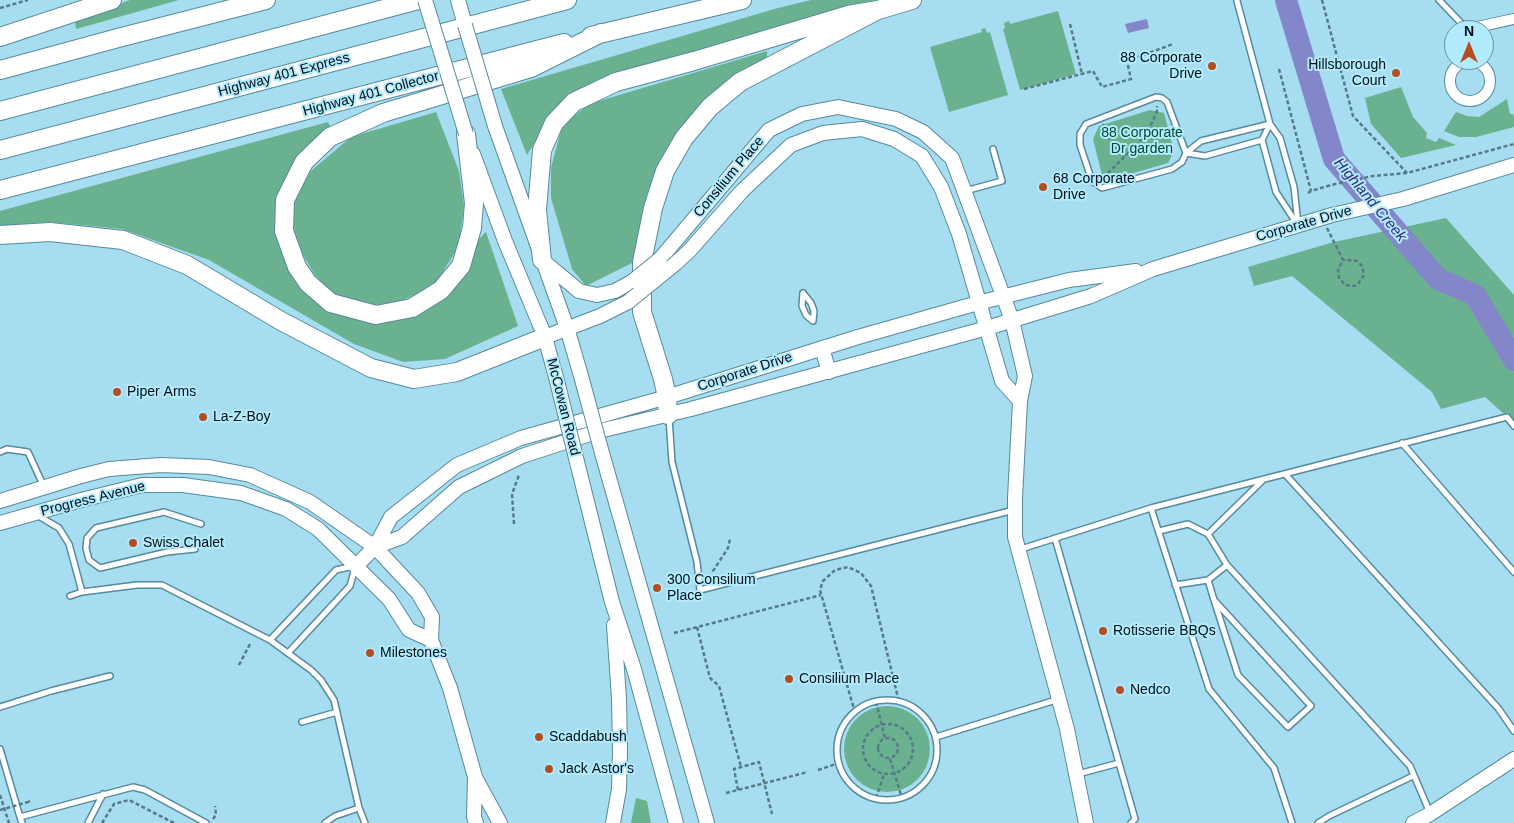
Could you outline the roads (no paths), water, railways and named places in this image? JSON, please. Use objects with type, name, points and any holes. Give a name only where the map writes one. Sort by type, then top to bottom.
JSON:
[{"type":"highway","points":[[0,37],[112,0]]},
{"type":"highway","points":[[118,38],[235,0]]},
{"type":"highway","points":[[0,70],[266,0]]},
{"type":"highway","points":[[0,111],[418,0]]},
{"type":"highway","name":"Highway 401 Express","points":[[0,150],[567,0]]},
{"type":"highway","name":"Highway 401 Collector","points":[[0,190],[601,33],[742,0]]},
{"type":"highway","points":[[542,260],[537,210],[542,150],[554,123],[574,102],[616,82],[848,15],[878,10],[912,0]]},
{"type":"highway","points":[[668,415],[663,379],[642,312],[642,262],[653,208],[665,171],[684,138],[710,107],[740,82],[878,10]]},
{"type":"highway","points":[[466,134],[474,203],[472,228],[461,266],[441,290],[412,308],[376,315],[331,303],[308,284],[297,268],[284,230],[285,200],[304,162],[330,137],[383,113],[531,68],[601,33]]},
{"type":"highway","points":[[0,235],[50,232],[123,240],[187,265],[281,321],[371,368],[414,379],[457,372],[545,337]]},
{"type":"street","name":"McCowan Road","points":[[425,0],[466,134],[505,241],[545,337],[612,602],[634,669],[676,823]]},
{"type":"street","name":"McCowan Road","points":[[458,0],[495,126],[567,328],[707,823]]},
{"type":"street","points":[[1494,24],[1514,19]]},
{"type":"street","points":[[1469,60],[1482,64],[1490,76],[1488,89],[1485,94],[1473,101],[1466,101],[1454,95],[1449,83],[1450,76],[1456,65],[1469,60]]},
{"type":"street","name":"Consilium Place","points":[[542,260],[579,292],[597,294],[615,291],[633,281],[660,260],[769,130],[802,114],[838,107],[896,119],[923,132],[952,158],[1012,320],[1025,376],[1020,401],[1015,537],[1059,699],[1077,774],[1086,823]]},
{"type":"street","name":"Consilium Place","points":[[545,337],[600,316],[628,302],[690,250],[742,191],[791,145],[823,133],[862,129],[894,139],[922,156],[941,187],[959,234],[1002,380],[1020,401]]},
{"type":"street","name":"Corporate Drive","points":[[375,547],[402,537],[459,487],[522,456],[599,431],[668,415],[987,328],[1091,296],[1153,269],[1337,213],[1404,198],[1514,165]]},
{"type":"street","name":"Corporate Drive","points":[[356,566],[375,547],[392,517],[457,465],[521,438],[667,397],[822,348],[978,302],[1069,280],[1153,269]]},
{"type":"street","points":[[822,348],[829,372]]},
{"type":"street","name":"Progress Avenue","points":[[0,500],[109,469],[161,465],[209,467],[250,475],[310,502],[375,547],[418,593],[432,617],[431,640],[450,688],[475,777],[500,823]]},
{"type":"street","points":[[81,476],[81,500]]},
{"type":"street","name":"Progress Avenue","points":[[0,523],[142,484],[183,485],[241,493],[286,509],[318,529],[389,599],[409,630],[431,640]]},
{"type":"street","points":[[612,602],[619,699],[620,750],[619,789],[613,823]]},
{"type":"street","points":[[1413,823],[1514,759]]},
{"type":"street","name":"Progress Avenue","points":[[475,777],[474,817],[476,823]]},
{"type":"lane","points":[[1440,0],[1458,20]]},
{"type":"lane","points":[[1445,0],[1447,8]]},
{"type":"lane","points":[[1237,1],[1270,124],[1280,138],[1294,187],[1298,225]]},
{"type":"lane","points":[[1186,153],[1167,102],[1162,98],[1156,97],[1086,124],[1080,134],[1080,145],[1092,181],[1102,188],[1172,169],[1182,162],[1186,153],[1201,141],[1270,124]]},
{"type":"lane","points":[[1270,124],[1262,140],[1276,192],[1298,225]]},
{"type":"lane","points":[[1186,153],[1205,156],[1262,140]]},
{"type":"lane","points":[[965,190],[1002,181],[993,148]]},
{"type":"lane","points":[[803,292],[813,308],[812,321],[806,315],[802,306],[803,292]]},
{"type":"lane","points":[[668,415],[672,462],[697,562],[700,590],[1015,510]]},
{"type":"lane","points":[[1018,549],[1151,508],[1402,443],[1507,417],[1514,426]]},
{"type":"lane","points":[[1402,443],[1514,572]]},
{"type":"lane","points":[[0,452],[7,449],[28,452],[44,487]]},
{"type":"lane","points":[[1285,474],[1498,708],[1514,731]]},
{"type":"lane","points":[[1208,534],[1265,478]]},
{"type":"lane","points":[[1151,508],[1209,689],[1274,768],[1292,823]]},
{"type":"lane","points":[[195,549],[167,552],[100,568],[89,560],[86,548],[87,538],[96,528],[164,512],[201,524]]},
{"type":"lane","points":[[34,513],[59,528],[69,544],[82,592]]},
{"type":"lane","points":[[1159,532],[1188,524],[1208,534],[1227,565],[1410,766],[1430,814]]},
{"type":"lane","points":[[1055,538],[1135,819],[1131,823]]},
{"type":"lane","points":[[1176,585],[1208,580],[1227,565]]},
{"type":"lane","points":[[270,640],[336,570],[356,566],[350,586],[288,653]]},
{"type":"lane","points":[[1208,580],[1214,600],[1238,675],[1288,726],[1311,706],[1214,600]]},
{"type":"lane","points":[[70,596],[82,592],[137,585],[162,585],[270,640],[311,670],[321,680],[334,700],[359,808],[365,823]]},
{"type":"lane","points":[[0,707],[60,688],[110,676]]},
{"type":"lane","points":[[936,737],[1059,699]]},
{"type":"lane","points":[[885,700],[906,703],[926,718],[936,737],[938,747],[936,764],[923,786],[902,798],[888,800],[862,794],[849,782],[842,772],[839,763],[838,740],[848,719],[866,704],[885,700]]},
{"type":"lane","points":[[302,722],[337,712]]},
{"type":"lane","points":[[0,749],[22,823]]},
{"type":"lane","points":[[1077,774],[1119,764]]},
{"type":"lane","points":[[1318,823],[1413,776]]},
{"type":"lane","points":[[20,817],[103,794],[130,788],[141,788],[206,823]]},
{"type":"lane","points":[[88,823],[103,794]]},
{"type":"lane","points":[[325,823],[335,816],[359,808]]},
{"type":"water","points":[[1147,19],[1149,28],[1128,33],[1125,24]]},
{"type":"waterway","name":"Highland Creek","points":[[1286,0],[1334,159],[1438,279],[1475,295],[1514,360]]},
{"type":"place","name":"88 Corporate Drive","points":[[1212,66]]},
{"type":"place","name":"Hillsborough Court","points":[[1396,73]]},
{"type":"place","name":"68 Corporate Drive","points":[[1043,187]]},
{"type":"place","name":"Piper Arms","points":[[117,392]]},
{"type":"place","name":"La-Z-Boy","points":[[203,417]]},
{"type":"place","name":"Swiss Chalet","points":[[133,543]]},
{"type":"place","name":"300 Consilium Place","points":[[657,588]]},
{"type":"place","name":"Rotisserie BBQs","points":[[1103,631]]},
{"type":"place","name":"Milestones","points":[[370,653]]},
{"type":"place","name":"Consilium Place","points":[[789,679]]},
{"type":"place","name":"Nedco","points":[[1120,690]]},
{"type":"place","name":"Scaddabush","points":[[539,737]]},
{"type":"place","name":"Jack Astor's","points":[[549,769]]},
{"type":"park label","name":"88 Corporate Dr garden","points":[[1142,142]]}]
